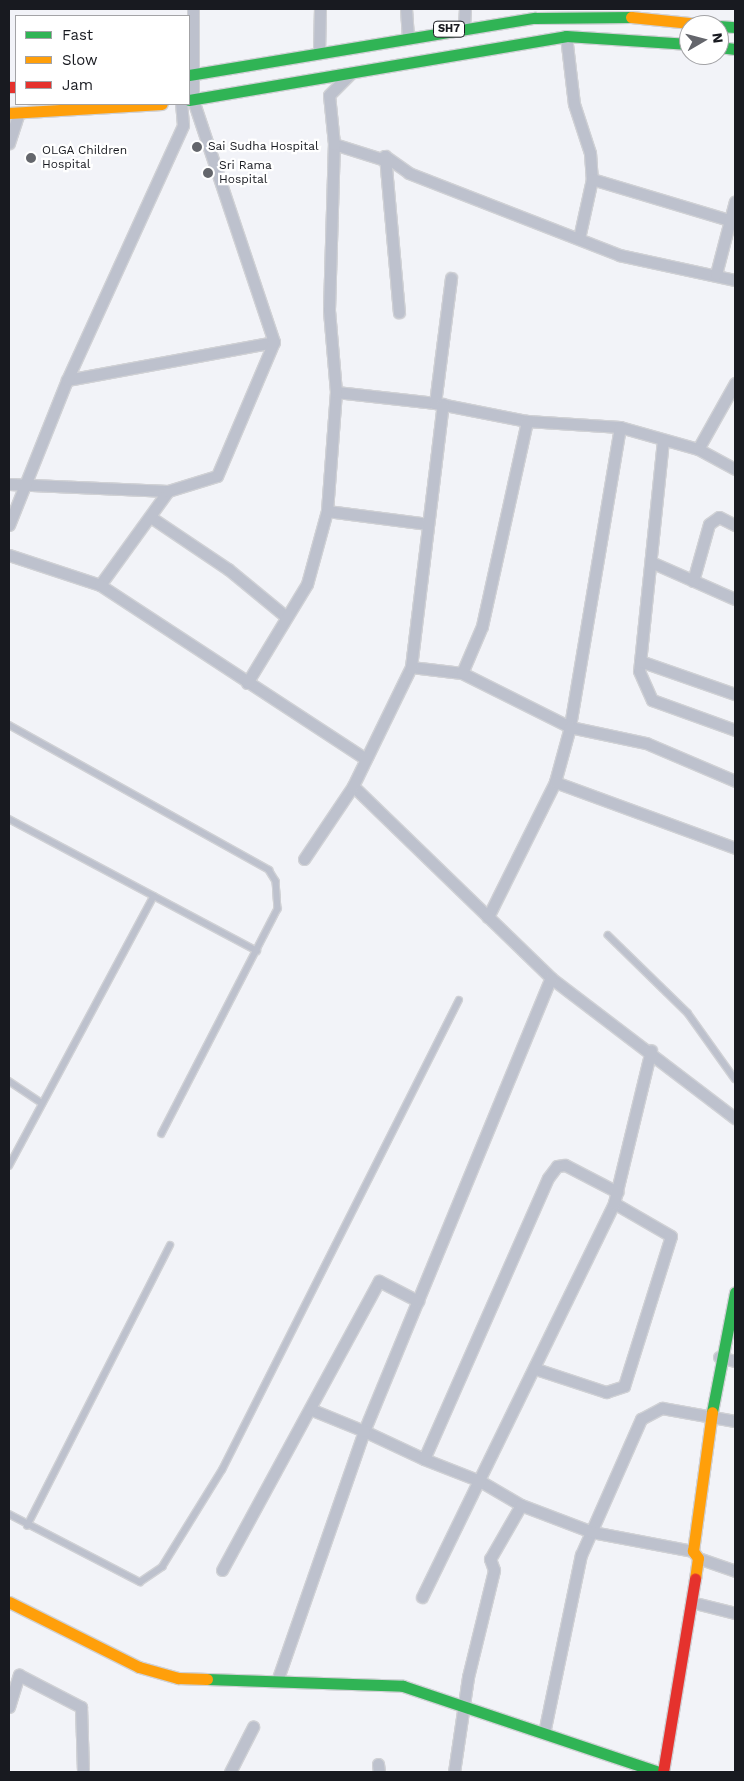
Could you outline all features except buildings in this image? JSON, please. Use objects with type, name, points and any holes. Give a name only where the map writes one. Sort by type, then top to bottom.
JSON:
[{"type":"main road","name":"SH7","points":[[191,75],[464,27],[535,18],[620,16],[679,22]]},
{"type":"main road","name":"SH7","points":[[191,100],[566,36],[679,43]]},
{"type":"main road","points":[[14,113],[146,105]]},
{"type":"main road","points":[[664,1772],[691,1602],[695,1555],[720,1358],[735,1292]]},
{"type":"main road","points":[[9,1602],[139,1667],[178,1678],[277,1680],[403,1686],[658,1772]]},
{"type":"street","points":[[9,484],[168,491],[217,476],[274,342],[191,100],[193,9]]},
{"type":"street","points":[[320,9],[320,52]]},
{"type":"street","points":[[406,9],[408,37]]},
{"type":"street","points":[[464,27],[465,9]]},
{"type":"street","points":[[566,36],[574,104],[590,153],[592,179],[579,238]]},
{"type":"street","points":[[247,683],[285,616],[307,584],[326,511],[336,392],[329,310],[334,144],[329,95],[352,72]]},
{"type":"street","points":[[9,525],[22,484],[67,380],[183,124],[181,105]]},
{"type":"street","points":[[9,143],[14,113]]},
{"type":"street","points":[[334,144],[382,159],[385,156]]},
{"type":"street","points":[[385,156],[409,173],[619,255],[735,279]]},
{"type":"street","points":[[385,156],[400,312]]},
{"type":"street","points":[[592,179],[729,220]]},
{"type":"street","points":[[716,274],[735,201]]},
{"type":"street","points":[[304,859],[353,786],[364,758],[412,668],[428,524],[451,278]]},
{"type":"street","points":[[67,380],[274,342]]},
{"type":"street","points":[[698,449],[735,383]]},
{"type":"street","points":[[336,392],[439,404],[527,420],[620,427],[698,449],[735,469]]},
{"type":"street","points":[[462,674],[482,626],[527,420]]},
{"type":"street","points":[[488,917],[555,782],[570,727],[620,427]]},
{"type":"street","points":[[663,440],[640,661],[645,691],[652,700],[735,730]]},
{"type":"street","points":[[100,585],[152,518],[168,491]]},
{"type":"street","points":[[326,511],[428,524]]},
{"type":"street","points":[[693,581],[709,524],[720,517],[735,526]]},
{"type":"street","points":[[152,518],[228,569],[285,616]]},
{"type":"street","points":[[9,556],[100,585],[364,758]]},
{"type":"street","points":[[651,562],[735,599]]},
{"type":"street","points":[[640,661],[735,694]]},
{"type":"street","points":[[412,668],[462,674],[570,727],[646,743],[735,781]]},
{"type":"street","points":[[555,782],[735,848]]},
{"type":"street","points":[[353,786],[551,978],[651,1050],[735,1118]]},
{"type":"street","points":[[277,1680],[364,1432],[551,978]]},
{"type":"street","points":[[422,1597],[536,1369],[615,1198],[651,1050]]},
{"type":"street","points":[[424,1459],[548,1178],[557,1166],[565,1165],[671,1236],[630,1376],[624,1386],[606,1392],[536,1369]]},
{"type":"street","points":[[222,1570],[379,1281],[418,1300]]},
{"type":"street","points":[[720,1358],[735,1361]]},
{"type":"street","points":[[544,1734],[581,1554],[641,1418],[662,1408],[714,1415],[735,1421]]},
{"type":"street","points":[[310,1409],[424,1459],[480,1481],[521,1505],[592,1532],[695,1555],[735,1571]]},
{"type":"street","points":[[454,1772],[467,1708],[468,1677],[494,1570],[490,1558],[521,1505]]},
{"type":"street","points":[[691,1602],[735,1613]]},
{"type":"street","points":[[9,1707],[19,1675],[81,1707],[83,1772]]},
{"type":"street","points":[[230,1772],[253,1727]]},
{"type":"lane","points":[[9,725],[269,870],[276,881],[278,909],[162,1134]]},
{"type":"lane","points":[[9,819],[257,950]]},
{"type":"lane","points":[[9,1166],[154,896]]},
{"type":"lane","points":[[608,935],[688,1013],[735,1079]]},
{"type":"lane","points":[[9,1514],[27,1526],[140,1582],[162,1567],[222,1470],[459,1000]]},
{"type":"lane","points":[[9,1081],[42,1103]]},
{"type":"lane","points":[[27,1526],[170,1245]]},
{"type":"traffic: fast","points":[[190,75],[535,18],[631,17]]},
{"type":"traffic: fast","points":[[729,27],[735,27]]},
{"type":"traffic: fast","points":[[190,100],[566,36],[679,43]]},
{"type":"traffic: fast","points":[[729,48],[735,49]]},
{"type":"traffic: fast","points":[[712,1412],[735,1292]]},
{"type":"traffic: fast","points":[[207,1679],[403,1686],[658,1772]]},
{"type":"traffic: slow","points":[[631,17],[679,22]]},
{"type":"traffic: slow","points":[[9,113],[145,105]]},
{"type":"traffic: slow","points":[[695,1579],[698,1558],[693,1551],[712,1412]]},
{"type":"traffic: slow","points":[[9,1602],[139,1667],[178,1678],[207,1679]]},
{"type":"traffic: jam","points":[[9,87],[15,87]]},
{"type":"traffic: jam","points":[[663,1772],[695,1579]]},
{"type":"place","name":"Sai Sudha Hospital","points":[[197,147]]},
{"type":"place","name":"OLGA Children Hospital","points":[[31,158]]},
{"type":"place","name":"Sri Rama Hospital","points":[[208,173]]}]
